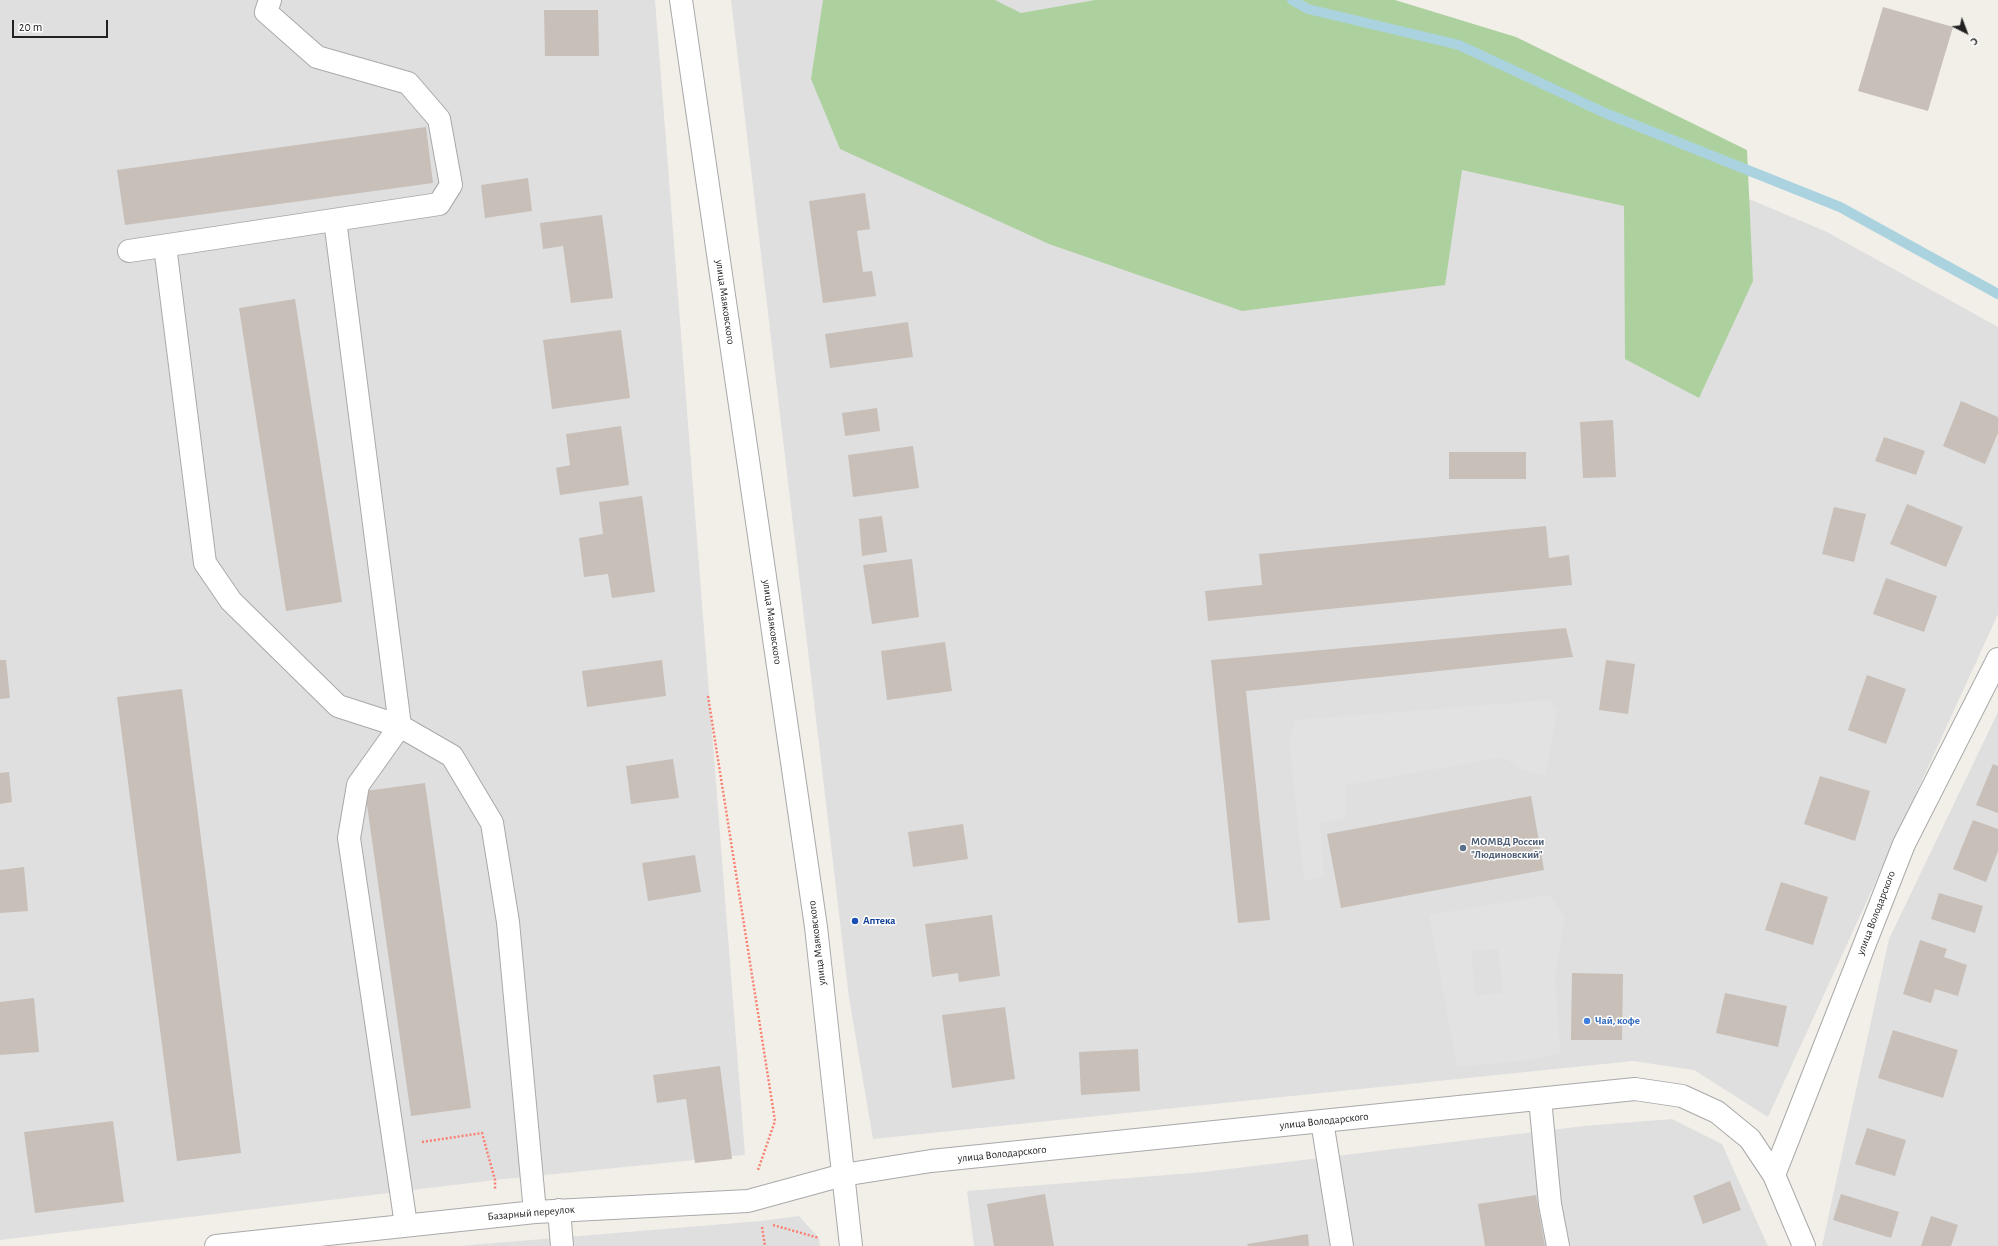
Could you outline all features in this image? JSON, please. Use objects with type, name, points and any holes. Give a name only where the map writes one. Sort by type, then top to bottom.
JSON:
[{"type":"street","points":[[129,251],[439,204],[451,185],[438,119],[408,83],[317,57],[266,12],[270,0]]},
{"type":"street","name":"улица Маяковского","points":[[681,0],[816,926],[851,1246]]},
{"type":"street","points":[[335,220],[400,726],[358,786],[349,838],[406,1225]]},
{"type":"street","points":[[165,246],[205,563],[231,602],[338,706],[400,726],[452,756],[492,823],[508,922],[535,1212]]},
{"type":"street","name":"улица Володарского","points":[[1774,1175],[1904,844],[1998,659]]},
{"type":"street","name":"улица Володарского","points":[[843,1175],[931,1161],[1635,1089],[1682,1096],[1717,1112],[1750,1139],[1774,1175],[1804,1246]]},
{"type":"street","points":[[1540,1099],[1550,1204],[1558,1246]]},
{"type":"street","points":[[1322,1121],[1342,1246]]},
{"type":"street","name":"Базарный переулок","points":[[225,1246],[535,1212],[748,1200],[843,1175]]},
{"type":"street","points":[[559,1210],[562,1246]]},
{"type":"path","points":[[708,696],[775,1121],[748,1200],[761,1221],[765,1246]]},
{"type":"path","points":[[395,1146],[482,1133],[495,1180]]},
{"type":"path","points":[[761,1221],[819,1238]]},
{"type":"shaded area","points":[[0,0],[655,0],[745,1155],[495,1180],[0,1240]]},
{"type":"shaded area","points":[[731,0],[1132,0],[1450,72],[1827,232],[1998,327],[1998,614],[1768,1117],[1694,1070],[1633,1061],[873,1139],[849,998]]},
{"type":"shaded area","points":[[1550,700],[1557,710],[1546,776],[1523,770],[1503,757],[1346,785],[1346,818],[1320,823],[1324,877],[1304,880],[1289,742],[1295,720]]},
{"type":"shaded area","points":[[1998,712],[1998,1246],[1822,1246],[1889,939]]},
{"type":"shaded area","points":[[1549,895],[1565,917],[1555,976],[1560,1053],[1529,1060],[1457,1067],[1429,915]],"holes":[[[1498,949],[1503,993],[1475,996],[1471,951]]]},
{"type":"shaded area","points":[[1672,1119],[1722,1144],[1768,1246],[974,1246],[967,1191],[1204,1172],[1584,1126]]},
{"type":"shaded area","points":[[799,1216],[819,1238],[820,1246],[458,1246],[761,1221]]},
{"type":"green space","points":[[823,0],[995,0],[1021,13],[1095,0],[1395,0],[1516,37],[1747,150],[1753,281],[1699,398],[1625,359],[1624,206],[1462,170],[1445,285],[1242,311],[1049,244],[840,149],[811,79]]},
{"type":"building","points":[[1883,7],[1953,27],[1928,111],[1858,91]]},
{"type":"building","points":[[544,10],[598,10],[599,56],[545,56]]},
{"type":"building","points":[[426,127],[433,183],[125,225],[117,170]]},
{"type":"building","points":[[528,178],[532,211],[485,218],[481,185]]},
{"type":"building","points":[[865,193],[870,229],[857,231],[863,272],[872,271],[876,296],[823,303],[809,201]]},
{"type":"building","points":[[602,215],[613,298],[571,303],[563,246],[543,249],[540,223]]},
{"type":"building","points":[[295,299],[342,602],[286,611],[239,308]]},
{"type":"building","points":[[908,322],[913,357],[830,368],[825,334]]},
{"type":"building","points":[[621,330],[630,398],[552,409],[543,340]]},
{"type":"building","points":[[1961,401],[1998,417],[1998,433],[1985,464],[1943,446]]},
{"type":"building","points":[[877,408],[880,431],[845,436],[842,413]]},
{"type":"building","points":[[1613,420],[1616,477],[1583,478],[1580,422]]},
{"type":"building","points":[[621,426],[629,485],[560,495],[556,468],[570,465],[566,434]]},
{"type":"building","points":[[1884,437],[1925,451],[1916,475],[1875,461]]},
{"type":"building","points":[[913,446],[919,488],[853,497],[848,455]]},
{"type":"building","points":[[1449,452],[1526,452],[1526,479],[1449,479]]},
{"type":"building","points":[[642,496],[655,592],[612,598],[608,574],[584,577],[579,538],[603,534],[599,502]]},
{"type":"building","points":[[1907,504],[1963,527],[1946,567],[1890,544]]},
{"type":"building","points":[[1834,507],[1866,514],[1854,562],[1822,554]]},
{"type":"building","points":[[882,516],[887,552],[862,556],[859,519]]},
{"type":"building","points":[[1546,526],[1549,558],[1569,555],[1572,585],[1208,621],[1205,591],[1262,585],[1259,554]]},
{"type":"building","points":[[912,559],[919,617],[872,624],[863,565]]},
{"type":"building","points":[[1886,578],[1937,596],[1924,632],[1873,614]]},
{"type":"building","points":[[1566,628],[1573,657],[1246,691],[1270,920],[1238,923],[1211,660]]},
{"type":"building","points":[[945,642],[952,691],[887,700],[881,651]]},
{"type":"building","points":[[0,660],[6,660],[10,698],[0,699]]},
{"type":"building","points":[[662,660],[666,696],[587,707],[582,671]]},
{"type":"building","points":[[1606,660],[1635,664],[1628,714],[1599,710]]},
{"type":"building","points":[[1867,675],[1906,689],[1886,744],[1848,730]]},
{"type":"building","points":[[182,689],[241,1153],[177,1161],[117,697]]},
{"type":"building","points":[[673,759],[679,798],[631,804],[626,766]]},
{"type":"building","points":[[1993,764],[1998,766],[1998,813],[1976,805]]},
{"type":"building","points":[[9,772],[12,802],[0,804],[0,773]]},
{"type":"building","points":[[1820,776],[1870,791],[1855,841],[1804,824]]},
{"type":"building","points":[[425,783],[471,1108],[411,1116],[365,791]]},
{"type":"building","points":[[1531,796],[1544,870],[1341,908],[1327,834]]},
{"type":"building","points":[[1973,820],[1998,829],[1998,851],[1986,882],[1953,869]]},
{"type":"building","points":[[963,824],[968,859],[913,867],[908,832]]},
{"type":"building","points":[[695,855],[701,892],[648,901],[642,863]]},
{"type":"building","points":[[24,867],[28,911],[0,913],[0,870]]},
{"type":"building","points":[[1781,882],[1828,897],[1813,945],[1765,930]]},
{"type":"building","points":[[1939,893],[1983,906],[1975,933],[1931,919]]},
{"type":"building","points":[[992,915],[1000,976],[959,982],[958,973],[932,977],[925,924]]},
{"type":"building","points":[[1920,940],[1947,949],[1944,957],[1967,965],[1958,996],[1935,989],[1931,1003],[1903,994]]},
{"type":"building","points":[[1572,973],[1623,974],[1622,1040],[1571,1040]]},
{"type":"building","points":[[1725,993],[1787,1006],[1778,1047],[1716,1033]]},
{"type":"building","points":[[34,998],[39,1052],[0,1055],[0,1002]]},
{"type":"building","points":[[1005,1007],[1015,1079],[952,1088],[942,1015]]},
{"type":"building","points":[[1893,1030],[1958,1050],[1943,1098],[1878,1078]]},
{"type":"building","points":[[1138,1049],[1140,1091],[1081,1095],[1079,1052]]},
{"type":"building","points":[[720,1066],[732,1159],[695,1163],[686,1099],[657,1103],[653,1075]]},
{"type":"building","points":[[113,1121],[124,1202],[35,1213],[24,1132]]},
{"type":"building","points":[[1867,1128],[1906,1140],[1895,1176],[1855,1164]]},
{"type":"building","points":[[1730,1181],[1741,1210],[1703,1224],[1693,1196]]},
{"type":"building","points":[[1045,1194],[1054,1246],[994,1246],[987,1204]]},
{"type":"building","points":[[1841,1194],[1899,1212],[1891,1238],[1833,1220]]},
{"type":"building","points":[[1536,1195],[1545,1246],[1485,1246],[1478,1204]]},
{"type":"building","points":[[1931,1216],[1958,1225],[1951,1246],[1921,1246]]},
{"type":"building","points":[[1308,1234],[1309,1246],[1248,1246],[1247,1244]]},
{"type":"waterway","points":[[1292,0],[1308,9],[1459,45],[1605,113],[1840,207],[1998,294]]},
{"type":"place","name":"МОМВД России \"Людиновский\"","points":[[1463,848]]},
{"type":"place","name":"Аптека","points":[[855,921]]},
{"type":"place","name":"Чай, кофе","points":[[1587,1021]]}]
